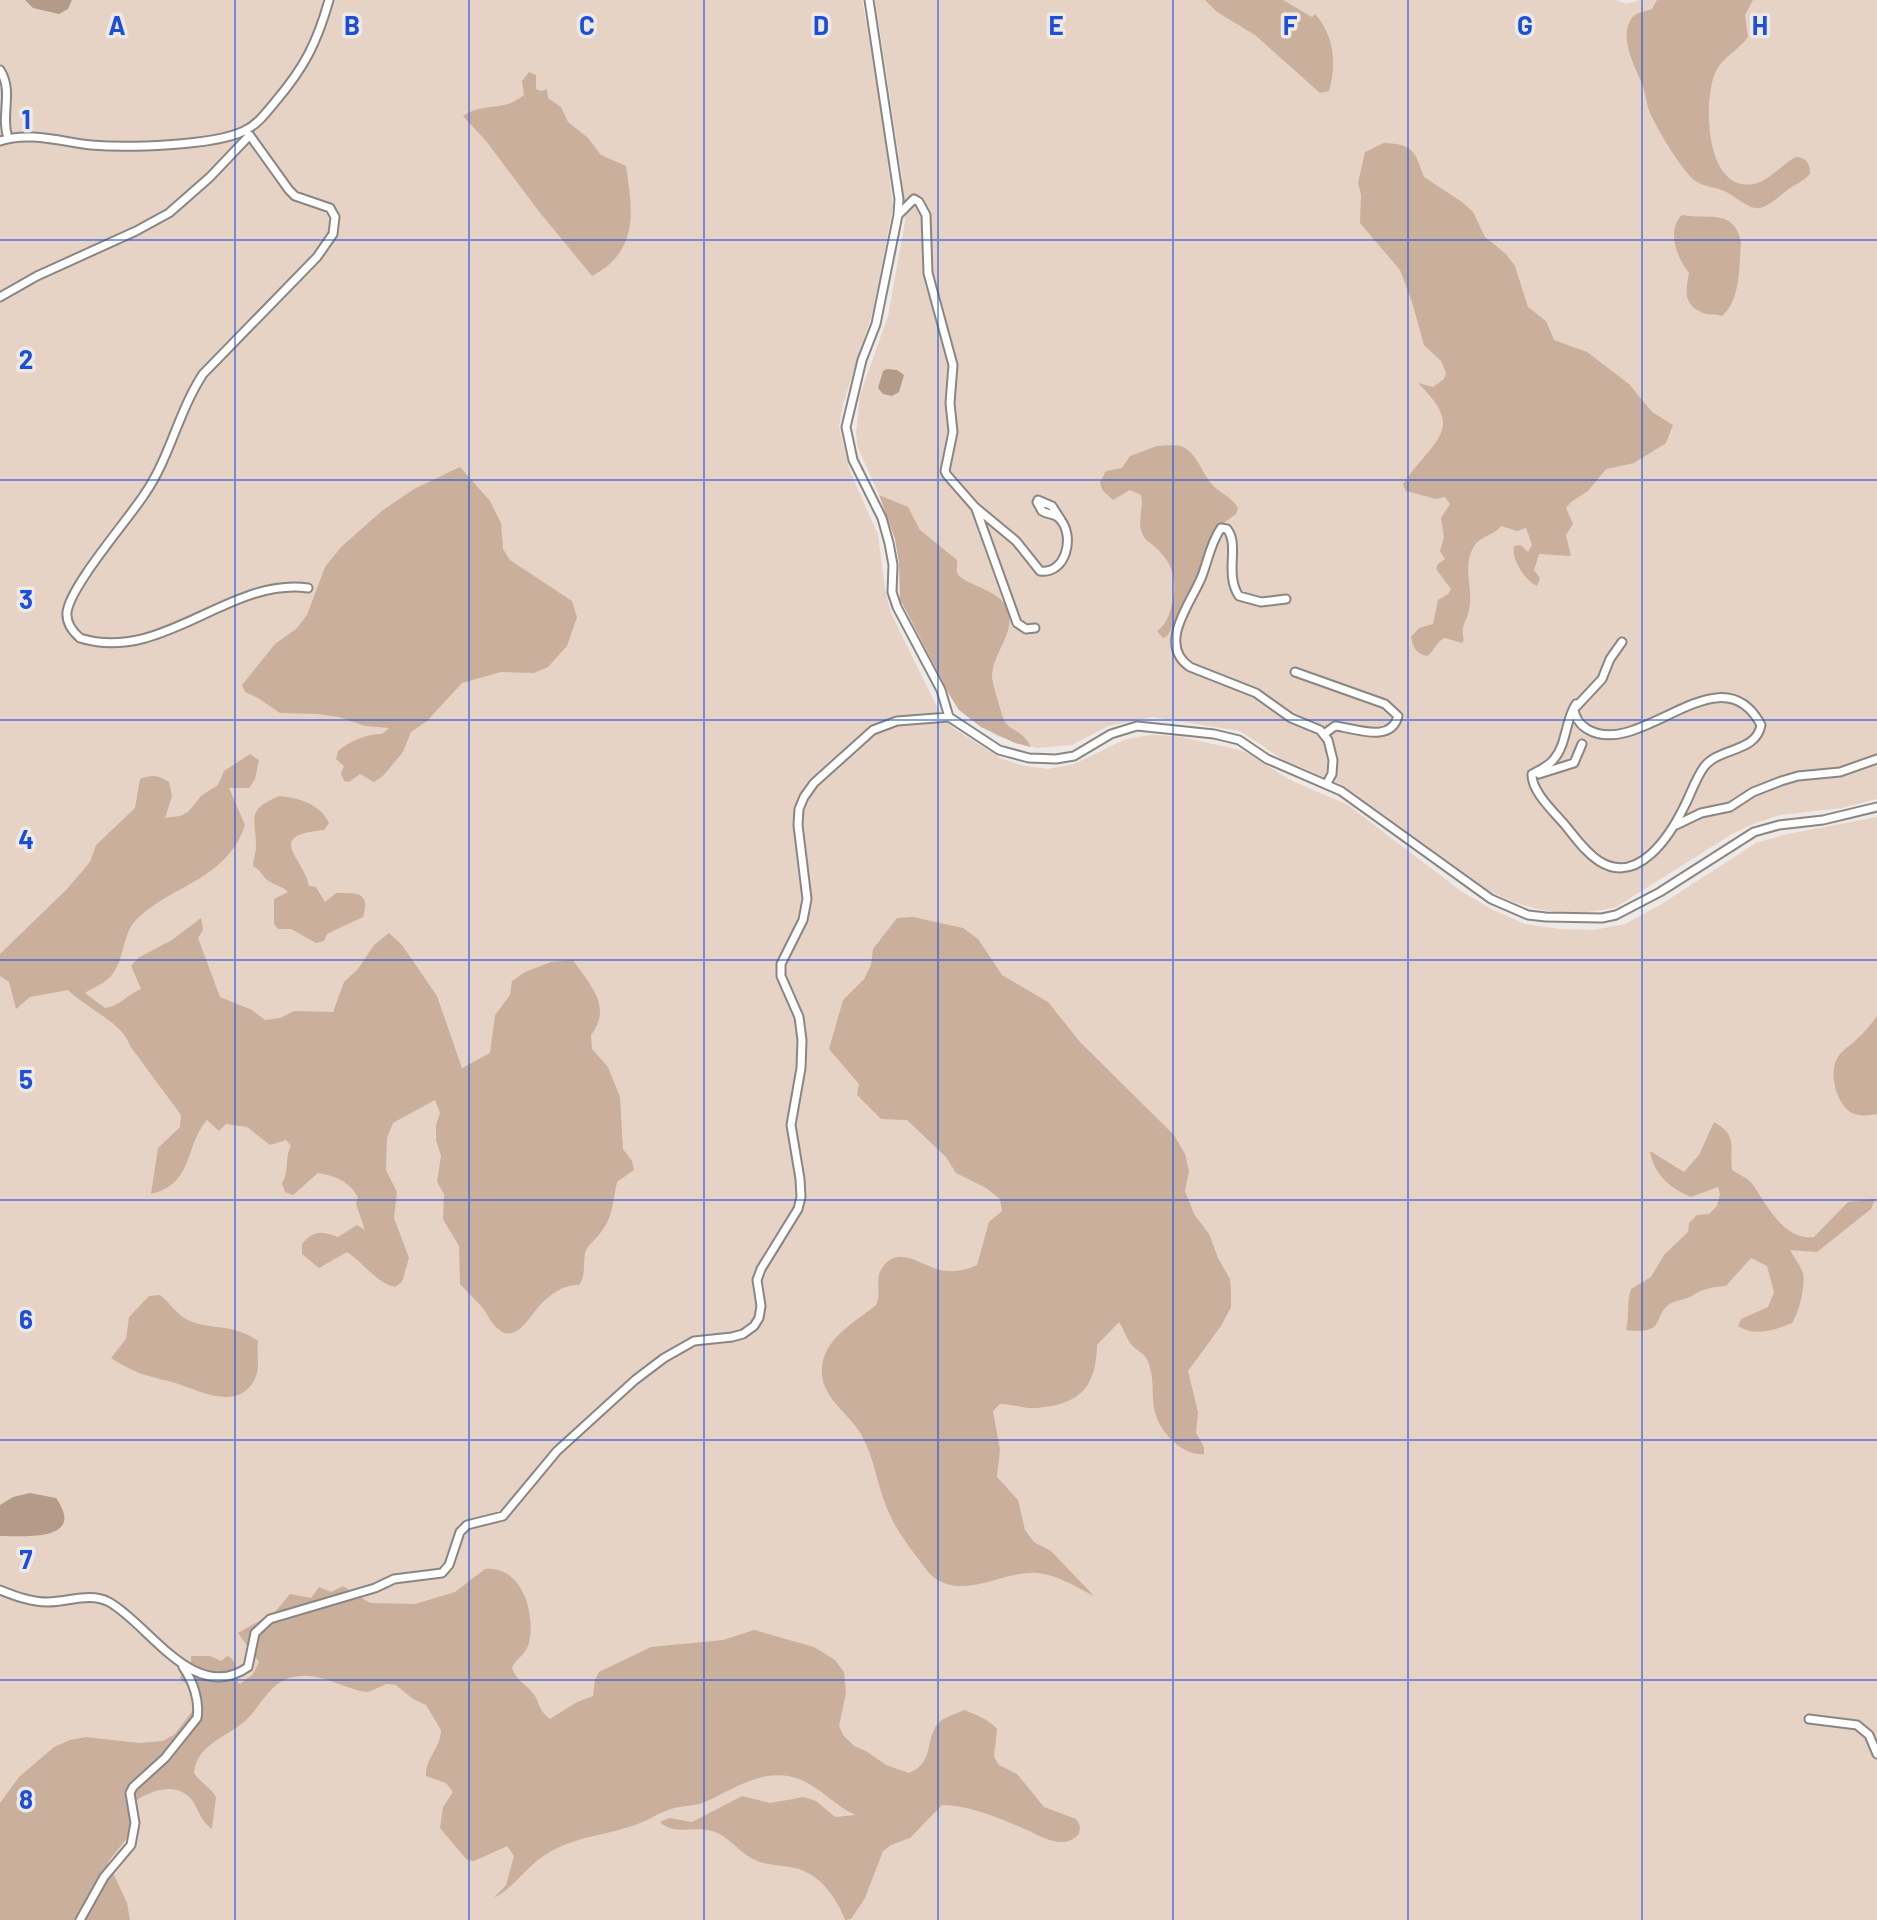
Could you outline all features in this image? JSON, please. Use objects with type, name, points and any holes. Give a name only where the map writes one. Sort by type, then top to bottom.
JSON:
[{"type":"street","points":[[0,297],[169,213],[210,177],[292,83],[309,57],[329,0]]},
{"type":"street","points":[[869,0],[899,199],[876,324],[862,360],[846,427],[853,460],[882,518],[893,565],[892,592],[897,607],[941,690],[949,717]]},
{"type":"street","points":[[0,70],[6,82],[2,139],[38,138],[139,147],[247,133]]},
{"type":"street","points":[[247,133],[279,180],[295,196],[330,208],[335,217],[333,234],[309,267],[203,374],[191,393],[154,478],[80,586],[67,612],[68,620],[80,638],[123,643],[182,625],[265,590],[281,586],[308,588]]},
{"type":"street","points":[[898,215],[914,199],[926,215],[928,273],[953,365],[950,403],[953,432],[945,471],[975,507],[1016,541],[1035,569],[1045,573],[1058,564],[1069,546],[1061,520]]},
{"type":"street","points":[[975,507],[1017,623],[1026,629],[1035,628]]},
{"type":"street","points":[[1286,599],[1261,602],[1239,596],[1231,576],[1232,538],[1229,531],[1221,528],[1181,619],[1176,644],[1178,656],[1190,667],[1256,693],[1291,718],[1324,734],[1333,760],[1332,774],[1327,783]]},
{"type":"street","points":[[1532,774],[1555,759],[1576,704],[1602,679],[1610,659],[1622,642]]},
{"type":"street","points":[[1295,672],[1385,704],[1398,716],[1390,730],[1371,732],[1335,726],[1324,734]]},
{"type":"street","points":[[1532,774],[1534,785],[1589,852],[1607,865],[1625,867],[1639,863],[1656,849],[1674,826],[1704,766],[1757,737],[1761,725],[1754,715],[1731,700],[1708,698],[1629,732],[1605,736],[1588,730],[1577,720],[1574,715],[1576,704]]},
{"type":"street","points":[[181,1665],[209,1674],[240,1673],[248,1667],[255,1633],[270,1619],[375,1588],[394,1579],[442,1573],[449,1565],[456,1542],[467,1525],[503,1516],[557,1451],[635,1380],[694,1341],[732,1337],[754,1326],[761,1306],[757,1280],[761,1269],[798,1209],[801,1197],[791,1125],[799,1082],[802,1040],[799,1017],[781,976],[781,964],[803,920],[807,899],[798,825],[799,809],[814,783],[873,730],[897,721],[949,717],[999,750],[1029,758],[1056,759],[1074,756],[1111,734],[1137,726],[1214,734],[1239,740],[1267,759],[1327,783],[1491,899],[1528,915],[1563,919],[1602,918],[1633,908],[1741,837],[1765,828],[1823,820],[1877,807]]},
{"type":"street","points":[[1532,774],[1574,763],[1582,744]]},
{"type":"street","points":[[1674,826],[1701,813],[1730,807],[1753,792],[1781,781],[1798,776],[1826,775],[1877,759]]},
{"type":"street","points":[[0,1590],[49,1602],[87,1598],[109,1602],[181,1665],[193,1686],[197,1718],[165,1758],[133,1787],[130,1793],[135,1823],[131,1845],[104,1877],[80,1920]]},
{"type":"street","points":[[1809,1719],[1864,1728],[1877,1754]]},
{"type":"shaded area","points":[[0,0],[862,0],[879,91],[893,207],[873,311],[843,404],[839,427],[850,471],[878,535],[891,613],[939,711],[952,727],[1000,758],[1048,769],[1074,764],[1126,739],[1151,735],[1177,736],[1244,751],[1288,779],[1348,805],[1461,891],[1493,910],[1525,924],[1560,929],[1593,930],[1625,924],[1756,843],[1877,817],[1877,1920],[0,1920]]},
{"type":"shaded area","points":[[25,0],[72,0],[68,9],[59,14],[33,8]]},
{"type":"shaded area","points":[[875,0],[1615,0],[1627,4],[1639,0],[1877,0],[1877,799],[1841,808],[1780,815],[1756,823],[1732,834],[1616,907],[1567,913],[1536,909],[1490,891],[1343,785],[1282,759],[1240,731],[1153,717],[1108,726],[1072,745],[1037,748],[997,736],[957,708],[900,599],[895,539],[885,508],[858,448],[856,434],[860,395],[888,316],[905,222],[902,176]]},
{"type":"shaded area","points":[[1205,0],[1283,0],[1312,17],[1315,14],[1326,31],[1332,50],[1333,71],[1329,91],[1320,93],[1255,35],[1217,12]]},
{"type":"shaded area","points":[[1657,0],[1753,0],[1745,15],[1748,37],[1715,73],[1711,86],[1709,123],[1717,160],[1726,175],[1738,183],[1760,182],[1796,157],[1807,162],[1810,174],[1768,205],[1752,207],[1724,191],[1694,180],[1658,129],[1627,44],[1628,27],[1633,17],[1652,9]]},
{"type":"shaded area","points":[[529,72],[536,75],[536,89],[547,89],[548,98],[561,107],[568,122],[588,138],[601,155],[626,166],[631,214],[625,242],[618,255],[592,276],[463,116],[479,109],[508,104],[524,95],[522,81]]},
{"type":"shaded area","points":[[1384,143],[1402,145],[1412,151],[1424,177],[1473,212],[1485,237],[1515,266],[1528,307],[1546,321],[1554,340],[1587,352],[1629,384],[1652,412],[1673,425],[1666,443],[1634,463],[1606,469],[1588,491],[1571,502],[1566,508],[1573,524],[1566,535],[1571,556],[1539,554],[1534,570],[1540,578],[1537,586],[1524,575],[1515,557],[1514,546],[1521,545],[1528,552],[1532,545],[1526,528],[1517,531],[1501,526],[1479,540],[1468,563],[1470,602],[1463,628],[1464,640],[1462,643],[1445,638],[1427,656],[1416,650],[1411,637],[1419,628],[1433,624],[1438,600],[1451,589],[1436,569],[1445,559],[1440,551],[1444,537],[1441,518],[1450,504],[1445,497],[1436,499],[1406,491],[1403,484],[1433,446],[1443,427],[1439,408],[1418,383],[1433,387],[1444,379],[1446,373],[1441,361],[1424,345],[1400,270],[1360,223],[1358,183],[1365,152]]},
{"type":"shaded area","points":[[1682,215],[1726,220],[1738,231],[1741,242],[1738,282],[1733,301],[1722,316],[1703,313],[1689,301],[1689,273],[1677,252],[1674,236],[1677,221]]},
{"type":"shaded area","points":[[887,369],[904,375],[899,392],[892,396],[883,394],[878,388],[883,371]]},
{"type":"shaded area","points":[[1157,446],[1177,446],[1188,450],[1213,486],[1238,508],[1236,514],[1218,527],[1176,622],[1163,638],[1157,631],[1167,619],[1174,595],[1170,566],[1142,533],[1141,495],[1130,490],[1113,500],[1102,490],[1100,482],[1106,471],[1122,468],[1130,456]]},
{"type":"shaded area","points":[[460,467],[490,501],[501,523],[503,549],[510,560],[572,601],[577,617],[567,646],[548,667],[534,673],[501,672],[462,683],[427,721],[411,732],[403,752],[383,776],[374,782],[360,774],[349,782],[344,781],[341,773],[344,766],[336,759],[338,751],[353,741],[382,734],[389,728],[365,726],[339,717],[280,713],[245,692],[242,685],[275,644],[296,629],[307,615],[325,567],[341,547],[383,510],[414,489]]},
{"type":"shaded area","points":[[879,495],[908,507],[920,530],[957,560],[960,576],[995,595],[1006,606],[1009,624],[993,668],[992,680],[1005,722],[1025,737],[1031,747],[981,727],[959,710],[949,694],[900,599],[895,539]]},
{"type":"shaded area","points":[[250,754],[259,760],[255,779],[249,788],[229,788],[245,825],[236,844],[212,870],[136,920],[128,932],[116,970],[106,981],[85,993],[105,1008],[141,989],[131,966],[138,958],[172,940],[201,918],[203,930],[198,938],[220,997],[252,1010],[265,1020],[280,1018],[294,1011],[333,1012],[344,982],[358,969],[374,945],[389,933],[402,945],[437,996],[462,1068],[490,1053],[495,1015],[510,995],[512,981],[551,962],[573,960],[597,996],[600,1015],[591,1035],[592,1049],[608,1067],[620,1097],[623,1149],[632,1161],[634,1170],[617,1182],[608,1220],[586,1250],[579,1285],[568,1286],[554,1293],[516,1331],[504,1333],[497,1328],[460,1284],[459,1246],[443,1219],[444,1194],[437,1182],[441,1156],[436,1125],[440,1113],[435,1100],[393,1123],[387,1138],[386,1170],[397,1192],[394,1218],[409,1258],[402,1282],[395,1287],[388,1285],[347,1252],[319,1268],[302,1254],[302,1244],[306,1239],[318,1233],[338,1237],[357,1225],[365,1230],[356,1204],[358,1197],[346,1183],[318,1173],[293,1195],[285,1192],[282,1183],[291,1146],[286,1140],[270,1145],[247,1127],[226,1124],[219,1131],[207,1120],[182,1173],[165,1189],[151,1194],[158,1148],[180,1127],[181,1115],[112,1023],[68,990],[30,997],[16,1009],[9,982],[0,976],[0,954],[67,889],[90,862],[96,845],[135,808],[140,779],[155,776],[169,782],[172,796],[165,818],[180,816],[218,785],[224,771]]},
{"type":"shaded area","points":[[279,796],[308,803],[320,811],[329,823],[324,830],[306,833],[291,842],[309,886],[316,887],[325,902],[336,893],[343,893],[360,895],[365,902],[363,917],[327,934],[324,941],[316,943],[291,929],[278,929],[274,924],[274,899],[288,892],[269,881],[253,866],[255,816],[261,806]]},
{"type":"shaded area","points":[[913,917],[963,928],[978,939],[1002,975],[1048,1002],[1080,1042],[1174,1135],[1185,1154],[1189,1171],[1185,1191],[1194,1214],[1209,1234],[1230,1279],[1231,1307],[1188,1371],[1198,1412],[1196,1433],[1204,1447],[1204,1454],[1182,1448],[1160,1425],[1155,1412],[1148,1362],[1129,1342],[1119,1322],[1097,1345],[1089,1383],[1075,1398],[1037,1408],[1000,1404],[993,1411],[1000,1450],[997,1477],[1018,1500],[1025,1530],[1034,1542],[1051,1551],[1094,1596],[1060,1579],[1038,1573],[960,1586],[933,1577],[895,1524],[861,1434],[823,1383],[826,1352],[848,1326],[876,1305],[880,1273],[888,1261],[895,1257],[910,1258],[949,1271],[973,1267],[977,1265],[989,1222],[1002,1211],[1000,1199],[956,1173],[946,1157],[907,1120],[881,1119],[857,1095],[859,1084],[829,1049],[843,1000],[864,979],[871,965],[873,949],[897,918]]},
{"type":"shaded area","points":[[1877,1016],[1877,1114],[1858,1115],[1846,1109],[1838,1095],[1834,1079],[1835,1063]]},
{"type":"shaded area","points":[[1714,1122],[1730,1137],[1732,1170],[1751,1183],[1778,1220],[1794,1233],[1814,1237],[1848,1202],[1875,1199],[1871,1209],[1817,1252],[1790,1250],[1804,1278],[1792,1323],[1758,1332],[1738,1326],[1741,1319],[1768,1307],[1774,1292],[1767,1266],[1751,1258],[1726,1286],[1707,1289],[1671,1303],[1654,1327],[1648,1330],[1626,1330],[1631,1289],[1651,1277],[1664,1255],[1688,1232],[1689,1223],[1697,1215],[1709,1214],[1717,1206],[1720,1194],[1718,1187],[1691,1197],[1676,1189],[1659,1174],[1650,1151],[1684,1172],[1699,1155]]},
{"type":"shaded area","points":[[160,1295],[190,1321],[241,1332],[258,1341],[257,1373],[244,1392],[236,1396],[215,1396],[142,1374],[111,1358],[126,1339],[129,1317],[149,1296]]},
{"type":"shaded area","points":[[30,1493],[56,1498],[64,1522],[49,1534],[0,1536],[0,1505],[13,1497]]},
{"type":"shaded area","points":[[485,1569],[508,1575],[524,1594],[531,1631],[526,1651],[512,1668],[550,1719],[593,1696],[599,1672],[651,1647],[723,1640],[754,1630],[814,1647],[835,1660],[844,1672],[846,1693],[839,1726],[843,1735],[854,1746],[886,1765],[909,1773],[917,1769],[925,1759],[936,1726],[949,1716],[964,1710],[986,1720],[997,1729],[994,1757],[999,1765],[1017,1774],[1044,1807],[1076,1819],[1080,1826],[1079,1834],[1068,1841],[1054,1841],[985,1813],[942,1805],[910,1838],[883,1851],[865,1898],[851,1919],[845,1920],[826,1888],[804,1871],[758,1861],[714,1831],[676,1829],[660,1822],[669,1818],[692,1822],[742,1796],[770,1803],[804,1797],[816,1801],[835,1817],[856,1815],[798,1779],[766,1776],[702,1803],[671,1809],[637,1824],[560,1847],[542,1857],[494,1898],[506,1885],[514,1856],[507,1846],[474,1861],[467,1860],[440,1828],[443,1807],[453,1792],[446,1783],[426,1776],[441,1730],[426,1705],[396,1685],[387,1684],[368,1692],[320,1678],[300,1676],[282,1681],[245,1721],[200,1755],[194,1773],[216,1797],[212,1829],[203,1821],[188,1795],[180,1791],[152,1792],[128,1807],[130,1827],[127,1838],[108,1862],[127,1903],[130,1920],[0,1920],[0,1803],[19,1777],[54,1747],[86,1737],[139,1743],[163,1741],[175,1734],[201,1694],[180,1678],[191,1666],[191,1656],[210,1656],[221,1661],[230,1657],[235,1665],[234,1678],[240,1684],[253,1674],[259,1662],[238,1633],[275,1612],[290,1594],[311,1598],[319,1587],[331,1592],[343,1586],[370,1603],[415,1604],[455,1592]]}]
